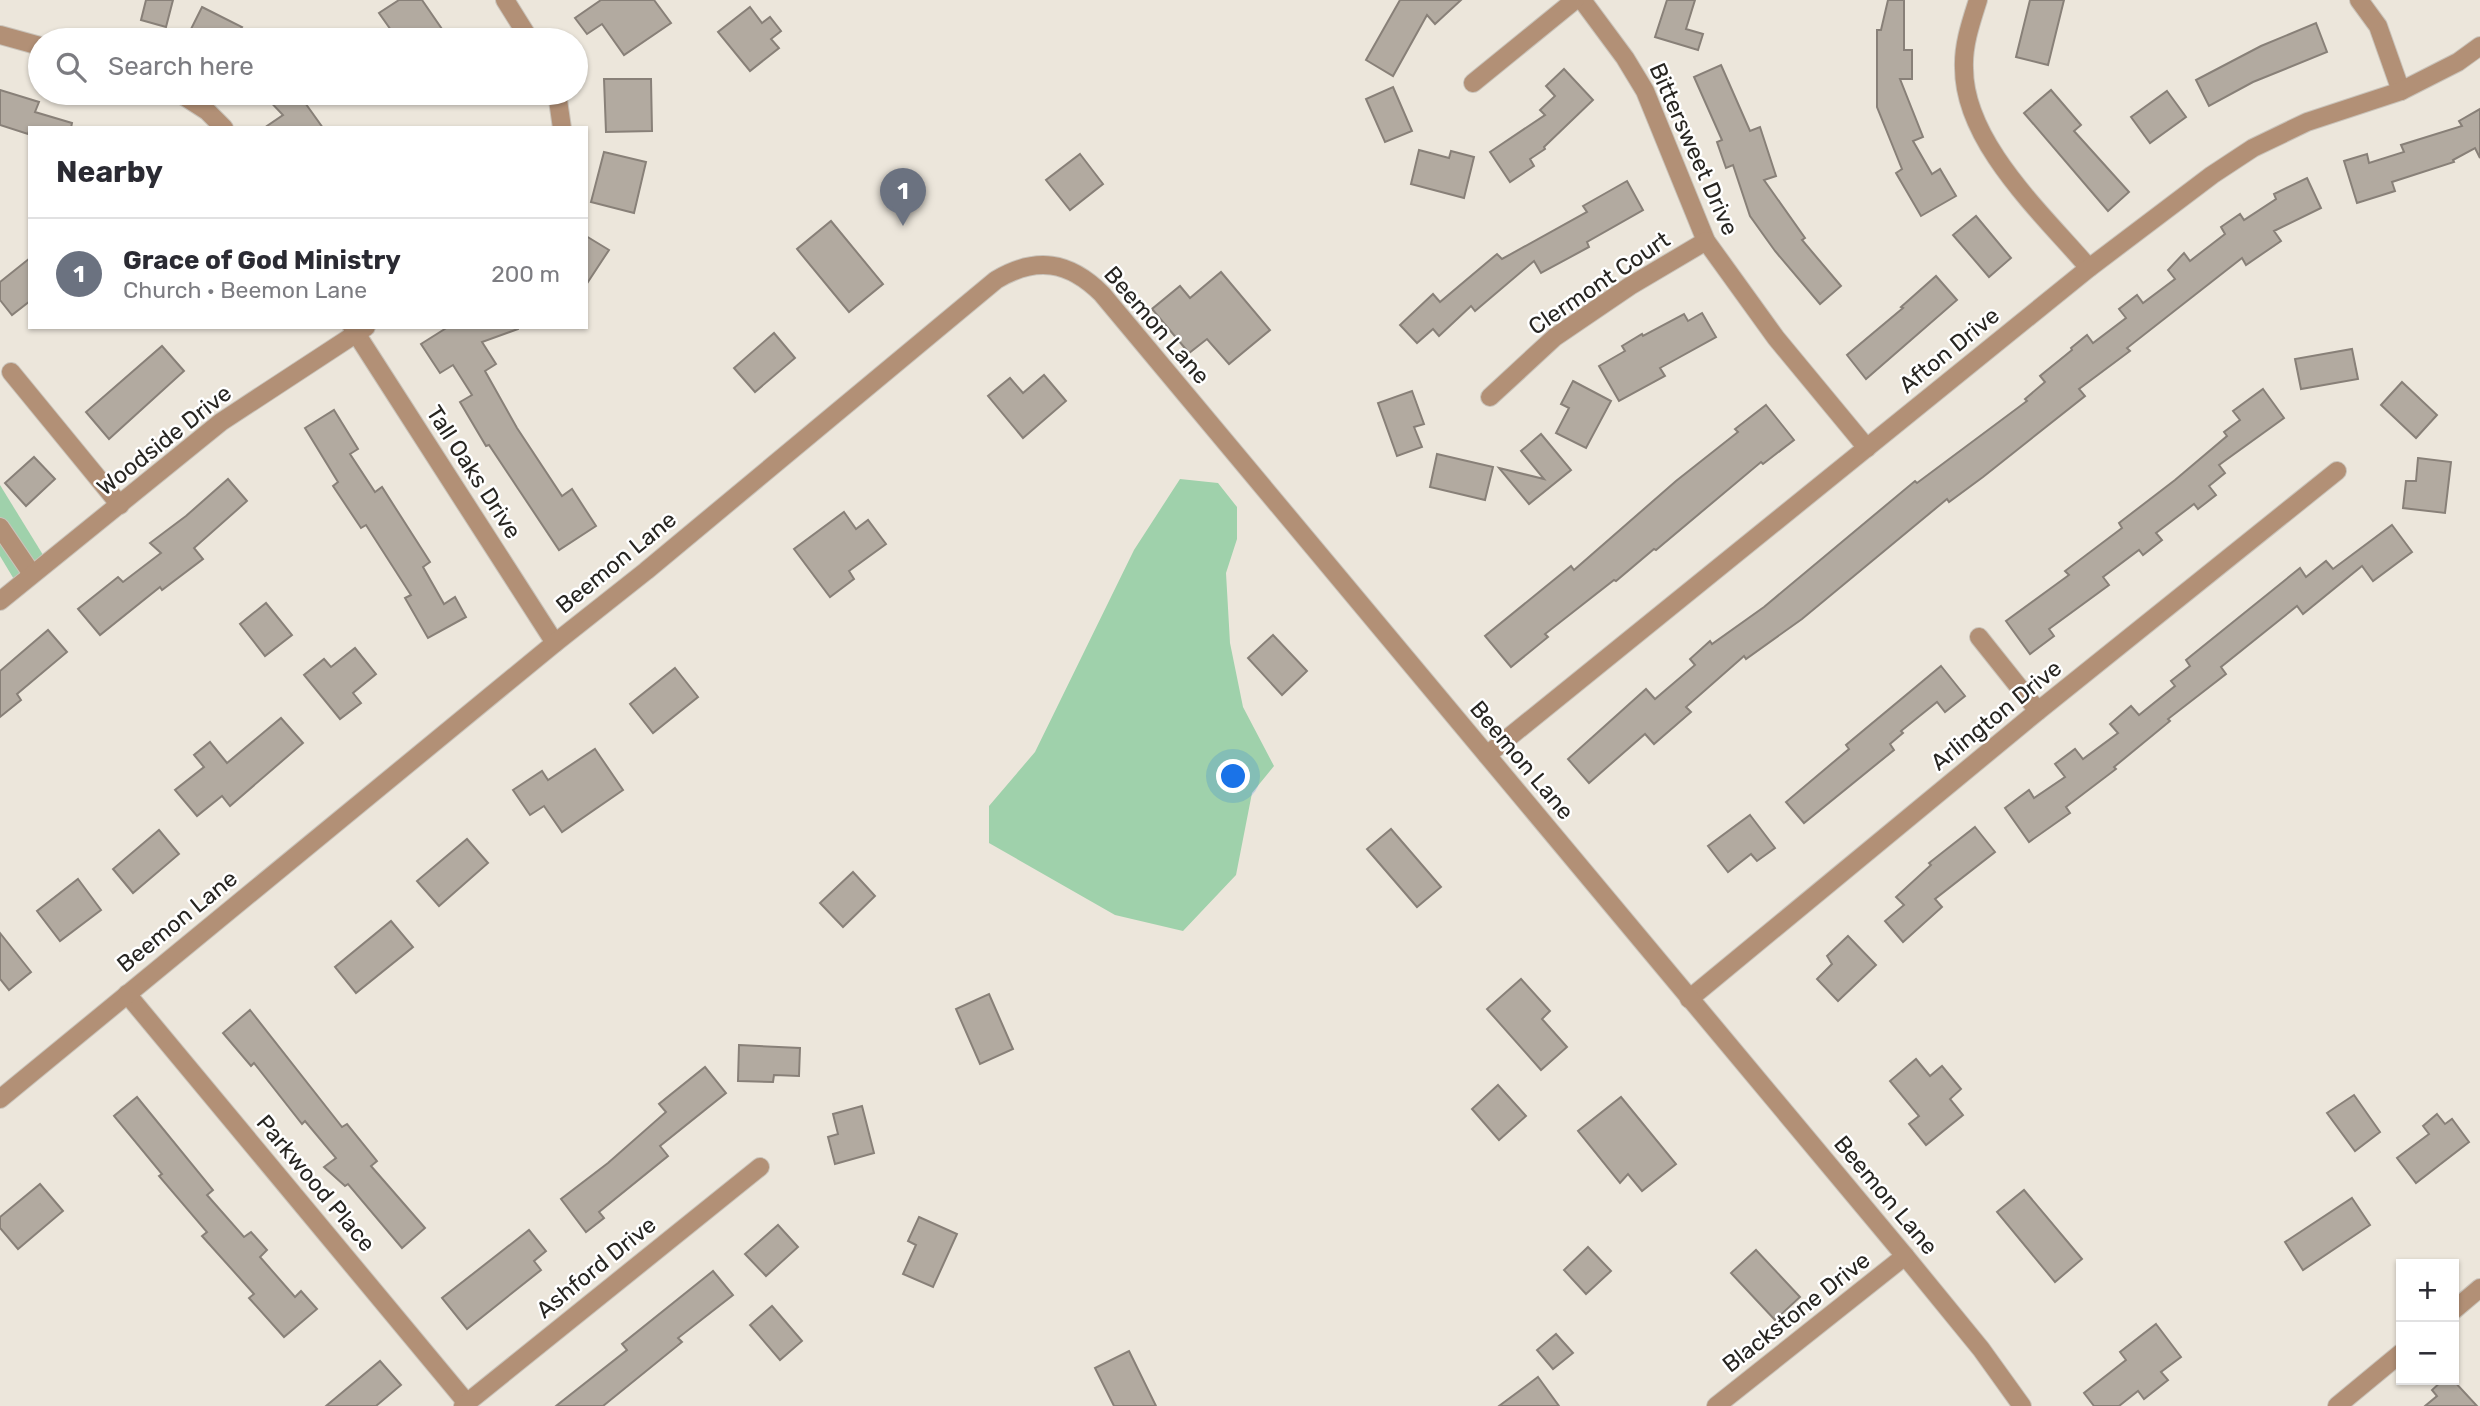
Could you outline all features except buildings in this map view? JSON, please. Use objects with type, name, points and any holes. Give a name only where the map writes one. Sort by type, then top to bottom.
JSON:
[{"type":"street","points":[[505,0],[522,28]]},
{"type":"street","points":[[1473,83],[1575,0]]},
{"type":"street","name":"Bittersweet Drive","points":[[1582,0],[1625,58],[1645,91],[1706,241],[1776,338],[1867,448]]},
{"type":"street","points":[[1978,0],[1968,33],[1964,66],[1966,97],[1977,125],[2010,176],[2089,268]]},
{"type":"street","points":[[2359,0],[2378,26],[2401,90]]},
{"type":"street","points":[[0,35],[28,43]]},
{"type":"street","name":"Afton Drive","points":[[1487,755],[2089,268],[2212,174],[2253,148],[2307,122],[2401,90],[2459,62],[2480,46]]},
{"type":"street","points":[[198,105],[222,126]]},
{"type":"street","points":[[558,105],[562,126]]},
{"type":"street","name":"Clermont Court","points":[[1490,397],[1555,337],[1630,286],[1706,241]]},
{"type":"street","name":"Beemon Lane","points":[[0,1100],[646,571],[996,280],[1027,266],[1045,264],[1076,273],[1102,294],[1905,1256],[1981,1349],[2022,1406]]},
{"type":"street","name":"Woodside Drive","points":[[0,601],[221,422],[358,329]]},
{"type":"street","name":"Tall Oaks Drive","points":[[358,329],[555,643]]},
{"type":"street","points":[[11,372],[120,505]]},
{"type":"street","name":"Arlington Drive","points":[[1689,999],[2038,711],[2337,471]]},
{"type":"street","points":[[0,527],[33,574]]},
{"type":"street","points":[[1979,637],[2038,711]]},
{"type":"street","name":"Parkwood Place","points":[[127,994],[465,1404]]},
{"type":"street","name":"Ashford Drive","points":[[465,1404],[760,1167]]},
{"type":"street","name":"Blackstone Drive","points":[[1716,1406],[1905,1256]]},
{"type":"street","points":[[2459,1306],[2480,1288]]},
{"type":"street","points":[[2337,1406],[2396,1357]]},
{"type":"green space","points":[[1180,479],[1218,483],[1237,507],[1237,539],[1226,573],[1230,643],[1243,707],[1274,766],[1252,793],[1236,875],[1183,931],[1115,915],[989,843],[989,806],[1035,752],[1134,550]]},
{"type":"green space","points":[[0,485],[48,563],[18,586],[0,556]]},
{"type":"place","name":"Grace of God Ministry","points":[[903,226]]}]
